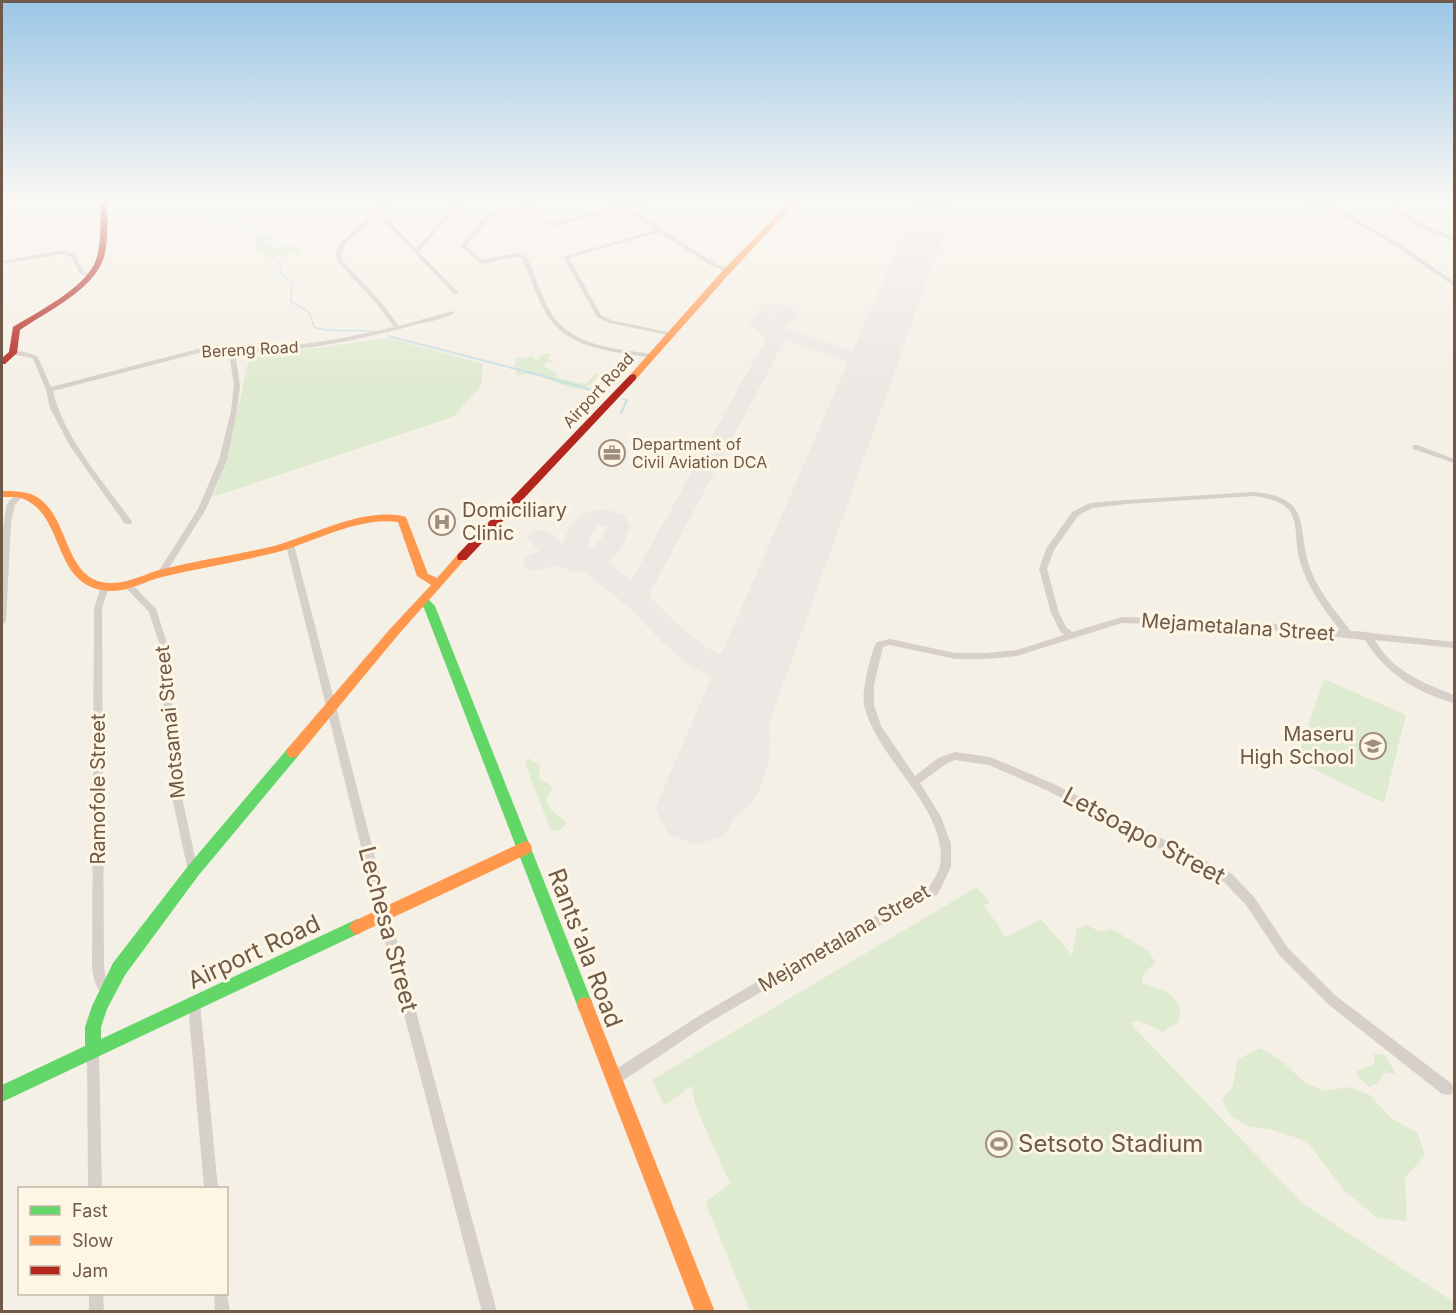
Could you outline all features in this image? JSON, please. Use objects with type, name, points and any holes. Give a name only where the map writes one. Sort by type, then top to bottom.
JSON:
[{"type":"street","points":[[76,261],[82,273],[90,276]]},
{"type":"street","points":[[13,353],[16,329],[90,276],[98,261]]},
{"type":"street","points":[[340,261],[378,302],[398,328]]},
{"type":"street","points":[[425,261],[456,293]]},
{"type":"street","points":[[526,261],[552,318],[565,333],[594,343],[652,356]]},
{"type":"street","points":[[568,261],[598,316],[609,321],[673,334]]},
{"type":"street","points":[[708,261],[728,270]]},
{"type":"street","name":"Airport Road","points":[[93,1050],[93,1027],[119,969],[193,871],[477,540],[542,475],[673,334],[736,261]]},
{"type":"street","points":[[1422,261],[1455,284]]},
{"type":"street","name":"Bereng Road","points":[[49,390],[216,347],[236,351],[334,342],[452,313]]},
{"type":"street","points":[[161,574],[202,508],[223,460],[234,411],[237,385],[232,360],[236,351]]},
{"type":"street","points":[[2,362],[13,353],[28,354],[36,358],[49,390],[53,408],[74,446],[128,522]]},
{"type":"street","points":[[1415,447],[1455,461]]},
{"type":"street","points":[[2,494],[20,495],[34,500],[42,508],[62,550],[79,573],[90,582],[105,587],[127,585],[161,574],[290,545],[387,517],[399,517],[404,521],[420,572],[426,579],[439,584]]},
{"type":"street","points":[[1071,636],[1054,613],[1043,569],[1050,549],[1075,514],[1090,506],[1254,494],[1282,500],[1296,514],[1302,558],[1312,584],[1348,634]]},
{"type":"street","points":[[2,622],[7,522],[11,504],[20,495]]},
{"type":"street","name":"Lechesa Street","points":[[290,545],[384,915],[490,1311]]},
{"type":"street","name":"Motsamai Street","points":[[127,585],[153,611],[164,642],[175,788],[193,871]]},
{"type":"street","name":"Ramofole Street","points":[[105,587],[98,608],[98,968],[101,983],[108,990]]},
{"type":"street","name":"Rants'ala Road","points":[[423,601],[430,610],[525,848],[612,1079],[705,1311]]},
{"type":"street","name":"Mejametalana Street","points":[[612,1079],[706,1018],[784,972],[934,890],[945,871],[945,842],[939,826],[914,782],[885,740],[869,704],[868,692],[880,644],[890,642],[955,656],[1017,653],[1122,620],[1233,623],[1455,645]]},
{"type":"street","points":[[1367,635],[1376,652],[1394,672],[1455,699]]},
{"type":"street","name":"Letsoapo Street","points":[[914,782],[942,761],[955,756],[990,761],[1050,787],[1228,878],[1250,901],[1284,952],[1332,1000],[1447,1089]]},
{"type":"street","name":"Airport Road","points":[[2,1094],[525,848]]},
{"type":"street","points":[[194,1003],[211,1187]]},
{"type":"street","points":[[93,1050],[95,1187]]},
{"type":"street","points":[[96,1295],[97,1311]]},
{"type":"street","points":[[221,1295],[223,1311]]},
{"type":"green space","points":[[389,338],[483,364],[481,386],[453,417],[213,497],[238,411],[249,357]]},
{"type":"green space","points":[[543,354],[550,354],[548,359],[557,363],[548,362],[543,366],[554,371],[560,379],[586,384],[596,373],[599,375],[586,387],[577,389],[544,377],[516,375],[515,359],[533,356],[538,360]]},
{"type":"green space","points":[[1324,679],[1406,715],[1384,803],[1296,761]]},
{"type":"green space","points":[[528,758],[540,765],[539,779],[549,784],[552,789],[546,800],[550,809],[566,824],[560,830],[551,831],[525,763]]},
{"type":"green space","points":[[977,887],[990,903],[984,905],[1006,937],[1041,919],[1072,955],[1077,928],[1087,925],[1100,932],[1112,929],[1150,952],[1155,963],[1143,974],[1142,983],[1168,992],[1181,1008],[1178,1023],[1163,1032],[1139,1021],[1133,1021],[1131,1024],[1302,1203],[1454,1302],[1454,1311],[750,1311],[705,1202],[730,1184],[696,1107],[691,1086],[664,1106],[652,1080]]},
{"type":"green space","points":[[1261,1048],[1284,1063],[1305,1083],[1325,1091],[1348,1087],[1370,1095],[1391,1118],[1418,1133],[1425,1156],[1405,1177],[1407,1221],[1377,1218],[1345,1191],[1306,1141],[1273,1130],[1247,1126],[1230,1115],[1222,1099],[1232,1088],[1238,1059]]},
{"type":"green space","points":[[1374,1054],[1384,1054],[1396,1074],[1384,1073],[1378,1083],[1369,1087],[1358,1077],[1357,1071],[1374,1064]]},
{"type":"waterway","points":[[277,261],[282,265],[279,273],[283,273],[283,276],[292,282],[291,302],[309,312],[314,327],[329,330],[377,332]]},
{"type":"waterway","points":[[388,336],[605,394]]},
{"type":"waterway","points":[[621,413],[627,400],[623,399]]},
{"type":"taxiway","points":[[777,332],[757,324],[769,308],[782,308],[790,315],[774,324],[775,331],[857,358],[866,365],[868,375]]},
{"type":"taxiway","points":[[637,600],[637,593],[775,341],[774,335],[767,330]]},
{"type":"taxiway","points":[[601,516],[614,520],[619,527],[611,544],[601,555],[590,562],[575,545],[579,533],[590,519],[595,517],[601,516]]},
{"type":"taxiway","points":[[540,538],[565,561]]},
{"type":"taxiway","points":[[535,563],[550,557],[565,561]]},
{"type":"taxiway","points":[[565,561],[577,564],[590,562]]},
{"type":"taxiway","points":[[590,562],[637,600]]},
{"type":"taxiway","points":[[637,600],[658,623],[711,665],[724,668],[736,666],[759,652]]},
{"type":"taxiway","points":[[722,746],[693,776],[694,788],[698,796],[704,802],[712,805],[730,802],[738,795],[744,786],[751,764],[755,741],[747,681]]},
{"type":"runway","points":[[697,808],[913,261]]},
{"type":"traffic: fast","points":[[423,601],[429,606],[585,1005]]},
{"type":"traffic: fast","points":[[93,1050],[93,1027],[100,1006],[119,969],[193,871],[293,752]]},
{"type":"traffic: fast","points":[[2,1094],[357,927]]},
{"type":"traffic: slow","points":[[633,377],[736,261]]},
{"type":"traffic: slow","points":[[2,494],[22,495],[33,499],[52,521],[71,562],[79,573],[90,582],[106,587],[120,587],[163,573],[275,549],[358,522],[390,517],[402,519],[423,576],[439,584]]},
{"type":"traffic: slow","points":[[293,752],[394,632],[462,557]]},
{"type":"traffic: slow","points":[[357,927],[525,848]]},
{"type":"traffic: slow","points":[[585,1005],[705,1312]]},
{"type":"traffic: jam","points":[[2,362],[13,353],[16,329],[73,291],[92,274],[99,261]]},
{"type":"traffic: jam","points":[[462,557],[633,377]]},
{"type":"place","name":"Department of Civil Aviation DCA","points":[[612,453]]},
{"type":"place","name":"Domiciliary Clinic","points":[[442,522]]},
{"type":"place","name":"Maseru High School","points":[[1373,746]]},
{"type":"place","name":"Setsoto Stadium","points":[[999,1144]]}]
